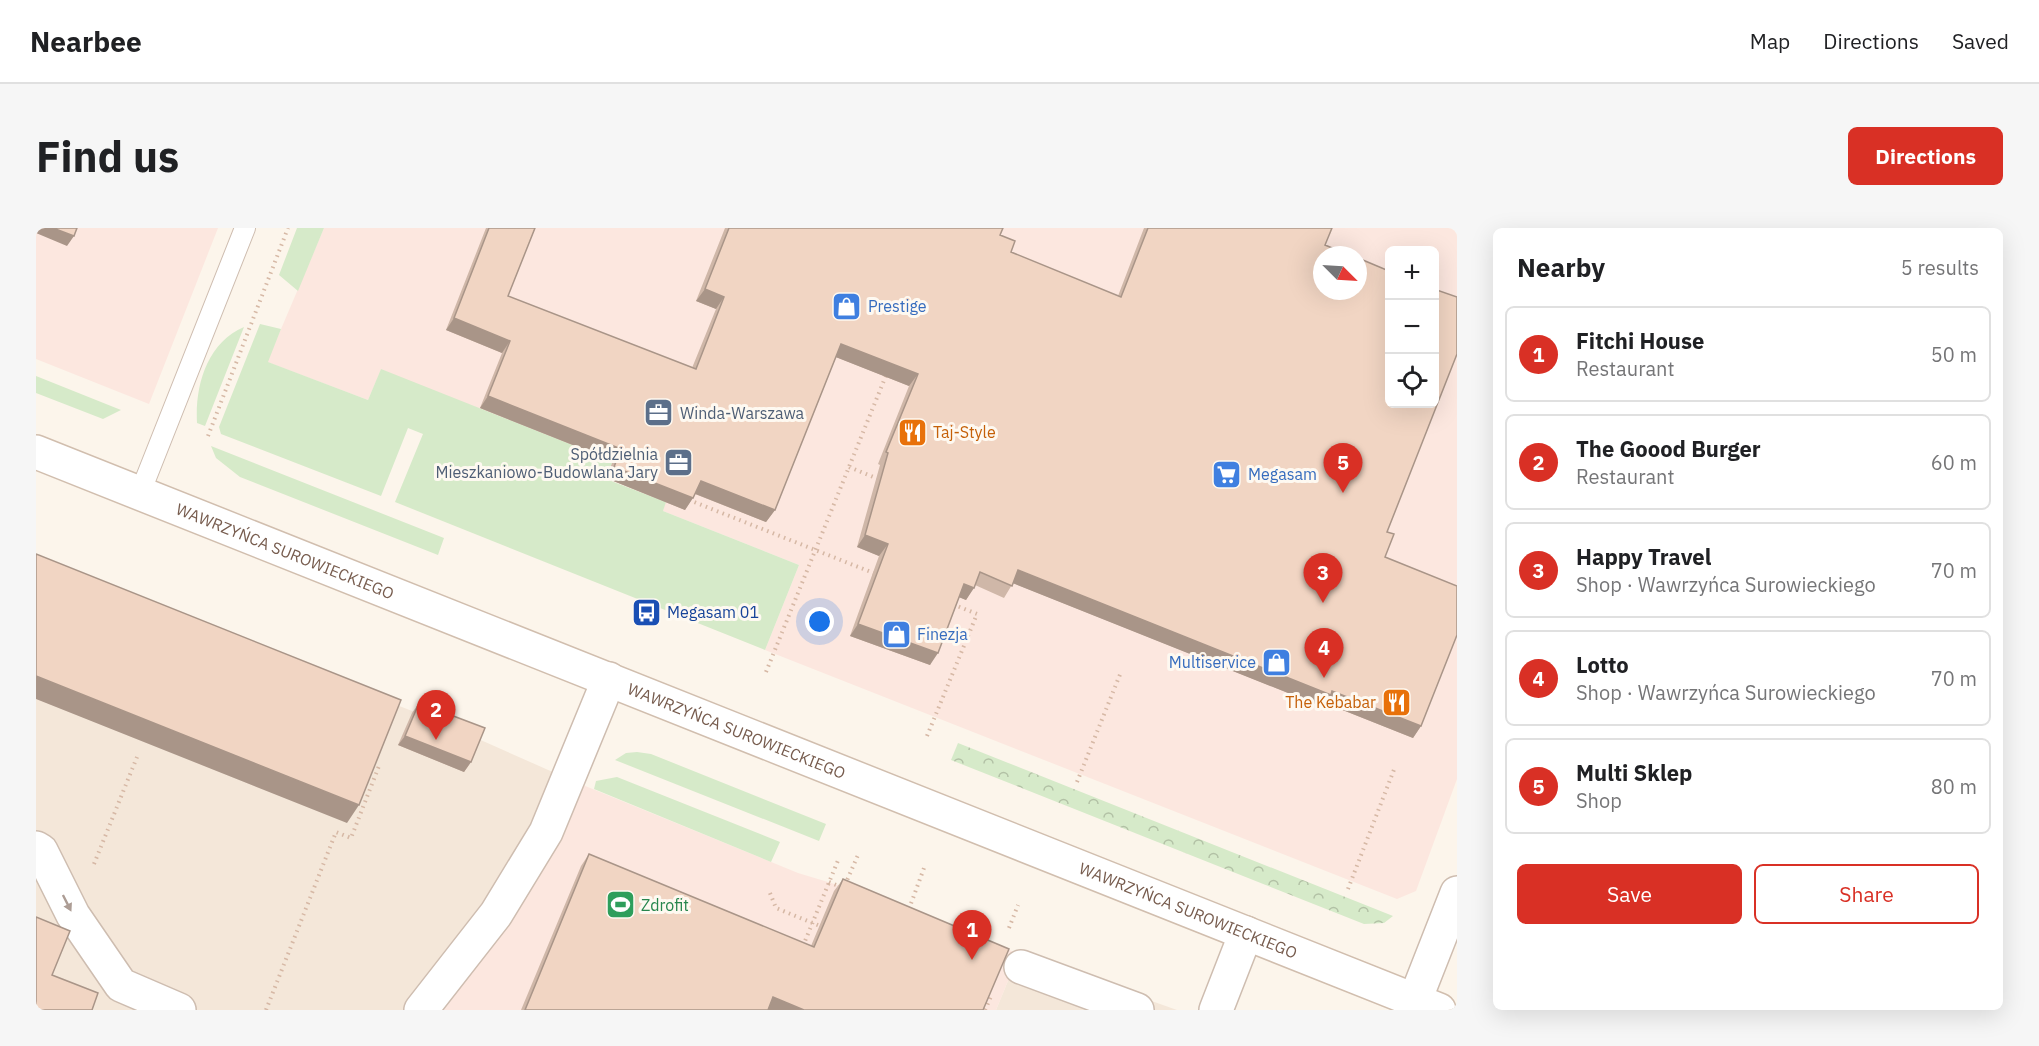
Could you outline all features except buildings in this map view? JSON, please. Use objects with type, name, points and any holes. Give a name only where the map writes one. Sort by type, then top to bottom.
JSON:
[{"type":"street","name":"WAWRZYŃCA SUROWIECKIEGO","points":[[36,452],[1427,1005]]},
{"type":"street","points":[[421,1010],[496,914],[546,832],[609,679]]},
{"type":"street","points":[[36,848],[40,851],[73,915],[121,985],[179,1010]]},
{"type":"street","points":[[1427,1005],[1457,893]]},
{"type":"street","points":[[1216,1010],[1246,933]]},
{"type":"street","points":[[1021,967],[1137,1010]]},
{"type":"lane","points":[[140,493],[245,228]]},
{"type":"path","points":[[208,436],[288,228]]},
{"type":"path","points":[[766,672],[888,369]]},
{"type":"path","points":[[849,467],[890,483]]},
{"type":"path","points":[[689,500],[879,576]]},
{"type":"path","points":[[927,736],[976,614],[944,601]]},
{"type":"path","points":[[1077,782],[1121,672]]},
{"type":"path","points":[[266,1010],[336,832],[351,838],[379,766]]},
{"type":"path","points":[[1348,889],[1395,767]]},
{"type":"path","points":[[842,894],[858,855]]},
{"type":"path","points":[[802,949],[839,858]]},
{"type":"path","points":[[907,915],[924,868]]},
{"type":"path","points":[[829,882],[844,889]]},
{"type":"path","points":[[770,893],[776,908],[820,926]]},
{"type":"path","points":[[1008,929],[1018,905]]},
{"type":"shaded area","points":[[36,228],[218,228],[149,404],[36,359]]},
{"type":"shaded area","points":[[324,228],[1457,228],[1457,779],[1416,891],[1397,899],[765,650],[799,565],[663,511],[665,502],[606,478],[612,461],[381,370],[368,400],[267,362]]},
{"type":"shaded area","points":[[36,563],[440,722],[573,781],[433,1010],[36,1010]]},
{"type":"shaded area","points":[[573,781],[798,873],[871,895],[1019,954],[996,1010],[433,1010]]},
{"type":"shaded area","points":[[1019,954],[1177,1010],[996,1010]]},
{"type":"green space","points":[[297,228],[324,228],[298,291],[279,275]]},
{"type":"green space","points":[[260,324],[281,329],[268,362],[368,400],[381,369],[613,461],[606,479],[666,502],[663,511],[799,565],[765,650],[395,502],[423,434],[408,428],[381,496],[221,434],[219,427]]},
{"type":"green space","points":[[244,327],[205,426],[197,423],[201,380],[212,354],[231,334]]},
{"type":"green space","points":[[36,376],[121,410],[103,419],[36,393]]},
{"type":"green space","points":[[211,446],[444,538],[438,555],[240,477],[216,458]]},
{"type":"green space","points":[[958,743],[1393,916],[1384,923],[1364,924],[951,760]]},
{"type":"green space","points":[[626,753],[651,754],[826,824],[819,841],[615,760]]},
{"type":"green space","points":[[617,777],[780,842],[771,862],[594,789],[596,781]]},
{"type":"place","name":"Prestige","points":[[847,306]]},
{"type":"place","name":"Winda-Warszawa","points":[[659,413]]},
{"type":"place","name":"Taj-Style","points":[[912,432]]},
{"type":"place","name":"Spółdzielnia Mieszkaniowo-Budowlana Jary","points":[[679,463]]},
{"type":"place","name":"Megasam","points":[[1227,474]]},
{"type":"place","name":"Multi Sklep","points":[[1343,493]]},
{"type":"place","name":"Happy Travel","points":[[1323,603]]},
{"type":"place","name":"Megasam 01","points":[[646,612]]},
{"type":"place","name":"Finezja","points":[[896,634]]},
{"type":"place","name":"Multiservice","points":[[1277,662]]},
{"type":"place","name":"Lotto","points":[[1324,678]]},
{"type":"place","name":"The Kebabar","points":[[1397,702]]},
{"type":"place","name":"The Goood Burger","points":[[436,740]]},
{"type":"place","name":"Zdrofit","points":[[620,905]]},
{"type":"place","name":"Fitchi House","points":[[972,960]]}]
